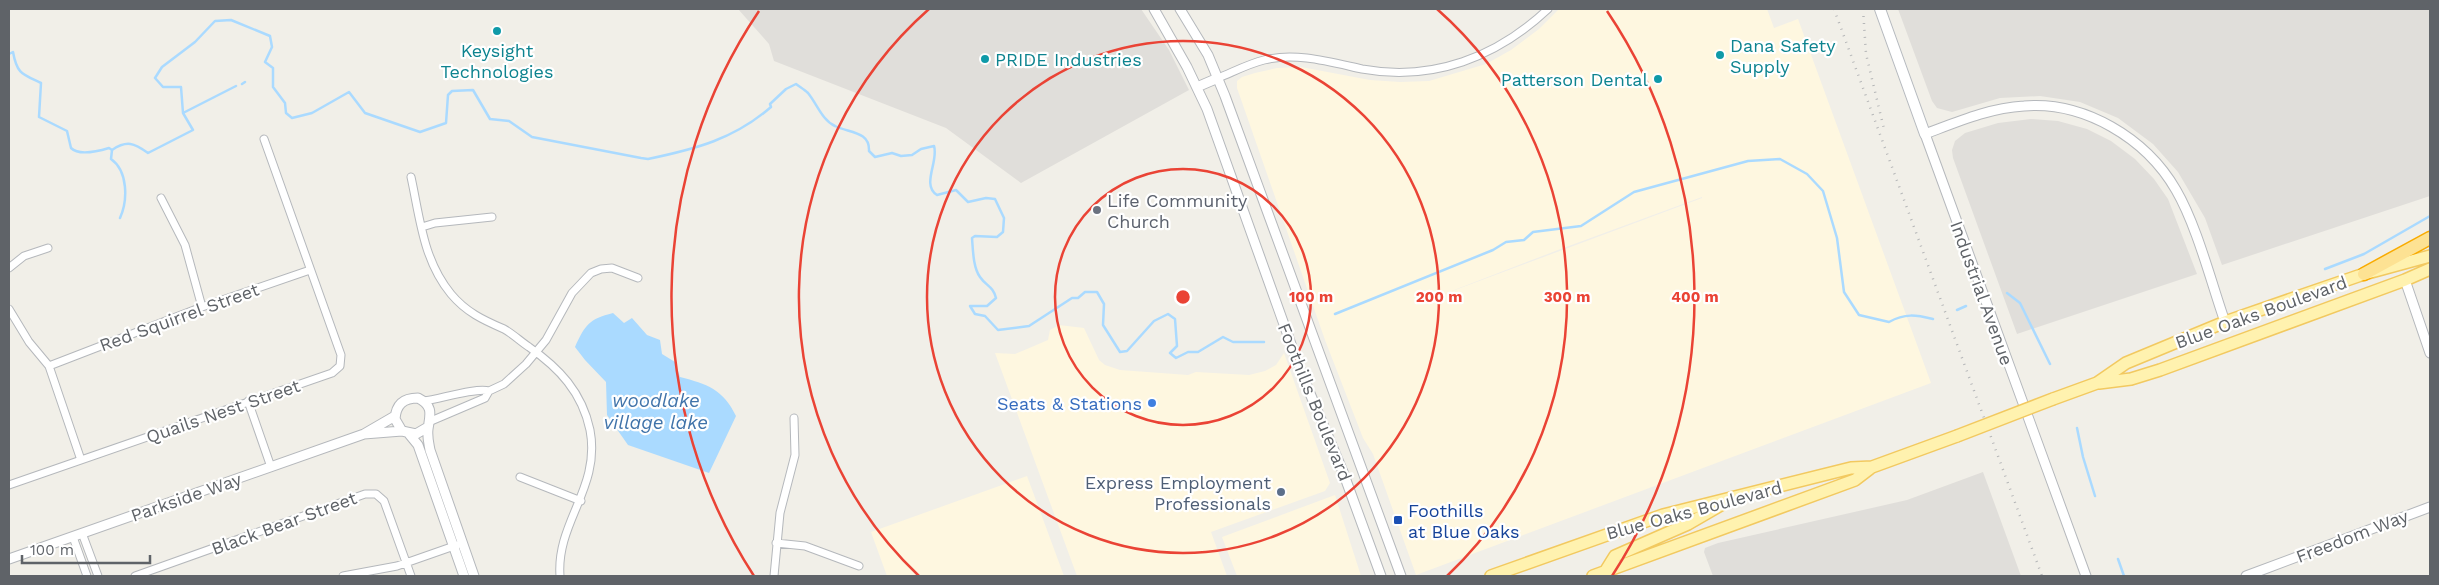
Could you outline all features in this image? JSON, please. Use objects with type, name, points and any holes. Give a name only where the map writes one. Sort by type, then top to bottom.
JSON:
[{"type":"highway","points":[[2364,274],[2430,238]]},
{"type":"main road","name":"Industrial Avenue","points":[[1880,9],[1925,134]]},
{"type":"main road","name":"Blue Oaks Boulevard","points":[[2097,383],[2126,363],[2225,322],[2364,274],[2430,256]]},
{"type":"main road","points":[[2405,280],[2407,272],[2430,256]]},
{"type":"main road","name":"Blue Oaks Boulevard","points":[[1491,576],[1630,525],[1738,495],[1851,468],[1872,467],[2097,383],[2131,379],[2405,280],[2430,268]]},
{"type":"main road","name":"Blue Oaks Boulevard","points":[[1593,576],[1606,574],[1855,480],[1872,467]]},
{"type":"main road","points":[[1606,574],[1615,556],[1688,524],[1738,495]]},
{"type":"street","name":"Foothills Boulevard","points":[[1154,9],[1207,109],[1301,372],[1343,472],[1381,576]]},
{"type":"street","name":"Foothills Boulevard","points":[[1180,9],[1195,32],[1218,78],[1401,576]]},
{"type":"street","points":[[1196,87],[1264,60],[1283,58],[1312,59],[1380,72],[1435,71],[1482,56],[1505,44],[1548,9]]},
{"type":"street","points":[[1925,134],[1986,112],[2025,106],[2082,113],[2121,132],[2145,150],[2163,170],[2176,190],[2186,209],[2225,322]]},
{"type":"street","name":"Industrial Avenue","points":[[1925,134],[2086,576]]},
{"type":"street","points":[[264,139],[310,270]]},
{"type":"street","points":[[411,177],[427,253],[435,270],[452,295],[473,315],[505,330],[563,374],[571,385],[587,421],[592,459],[581,501],[563,543],[560,555],[560,576]]},
{"type":"street","points":[[161,198],[185,245],[202,307]]},
{"type":"street","points":[[422,226],[492,217]]},
{"type":"street","points":[[9,268],[24,256],[48,248]]},
{"type":"street","points":[[405,433],[416,434],[430,424],[485,398],[488,391],[515,376],[536,352],[572,293],[591,273],[601,269],[612,268],[638,278]]},
{"type":"street","name":"Red Squirrel Street","points":[[49,366],[202,307],[310,270]]},
{"type":"street","name":"Quails Nest Street","points":[[9,485],[332,373],[340,366],[341,355],[310,270]]},
{"type":"street","points":[[2405,280],[2430,353]]},
{"type":"street","points":[[9,309],[29,342],[49,366],[81,460]]},
{"type":"street","points":[[424,401],[465,394],[481,389],[488,391]]},
{"type":"street","points":[[465,394],[469,404]]},
{"type":"street","points":[[464,576],[458,545],[430,450],[432,413],[424,401],[418,398],[404,400],[398,405],[395,416],[397,426],[418,445],[458,545],[474,576]]},
{"type":"street","points":[[248,401],[271,467]]},
{"type":"street","name":"Parkside Way","points":[[9,559],[364,434],[395,416]]},
{"type":"street","points":[[774,576],[780,512],[796,450],[794,418]]},
{"type":"street","name":"Parkside Way","points":[[364,434],[405,433]]},
{"type":"street","points":[[520,477],[581,501]]},
{"type":"street","name":"Black Bear Street","points":[[135,576],[365,494],[376,494],[384,502],[411,576]]},
{"type":"street","name":"Freedom Way","points":[[2246,576],[2430,507]]},
{"type":"street","points":[[78,535],[87,576]]},
{"type":"street","points":[[78,535],[98,576]]},
{"type":"street","points":[[776,543],[805,546],[859,566]]},
{"type":"street","points":[[343,576],[406,563],[458,545]]},
{"type":"shaded area","points":[[738,9],[1141,9],[1169,50],[1189,90],[1021,183],[946,128],[774,61],[769,44]]},
{"type":"shaded area","points":[[1559,9],[1767,9],[1774,28],[1798,19],[1931,383],[1416,575],[1373,454],[1363,438],[1325,340],[1237,88],[1237,81],[1242,77],[1277,68],[1301,67],[1370,80],[1429,81],[1486,64],[1511,50],[1539,29]],"holes":[[[1702,198],[1431,299],[1558,250]]]},
{"type":"shaded area","points":[[1898,9],[2430,9],[2430,196],[2222,265],[2205,218],[2178,172],[2153,144],[2118,118],[2080,102],[2040,96],[2000,98],[1952,112],[1937,108],[1932,101]]},
{"type":"shaded area","points":[[2031,119],[2058,121],[2087,129],[2111,141],[2135,159],[2154,179],[2168,199],[2197,274],[2017,334],[1953,158],[1952,150],[1955,141],[1965,133],[1998,123]]},
{"type":"shaded area","points":[[1059,325],[1084,328],[1099,360],[1105,365],[1120,370],[1188,375],[1196,372],[1249,375],[1265,371],[1276,365],[1284,353],[1330,483],[1325,491],[1211,532],[1227,576],[1077,576],[995,353],[1015,354],[1048,340],[1050,330]]},
{"type":"shaded area","points":[[1983,472],[2021,576],[1713,576],[1704,552],[1705,548],[1718,543],[1907,500]]},
{"type":"shaded area","points":[[1027,476],[1064,576],[887,576],[871,532]]},
{"type":"shaded area","points":[[1335,495],[1361,576],[1237,576],[1222,537]]},
{"type":"water","name":"woodlake village lake","points":[[613,313],[624,323],[632,318],[647,335],[660,340],[662,354],[675,362],[680,377],[713,389],[731,407],[736,416],[709,473],[628,445],[607,415],[606,382],[575,347],[589,324],[598,318]]},
{"type":"waterway","points":[[9,54],[13,52],[16,65],[21,72],[41,83],[39,117],[67,131],[71,148],[79,152],[109,148],[112,150],[122,145],[130,144],[148,153],[193,130],[183,113],[181,87],[163,87],[155,78],[162,67],[195,42],[215,21],[231,20],[270,36],[272,47],[265,62],[273,68],[273,87],[285,103],[286,113],[292,118],[312,113],[349,92],[365,113],[420,132],[446,123],[448,95],[452,91],[473,90],[490,119],[509,121],[532,137],[648,159],[698,147],[728,135],[757,118],[771,107],[770,104],[786,89],[796,84],[808,93],[823,116],[830,123],[862,136],[868,144],[869,151],[875,157],[892,153],[901,156],[912,155],[921,149],[934,146],[935,152],[930,185],[932,191],[937,195],[956,190],[968,202],[986,198],[995,199],[1004,218],[1003,232],[997,237],[975,236],[972,238],[976,268],[982,280],[991,288],[996,298],[987,306],[970,306],[975,314],[985,316],[998,330],[1029,326],[1072,298],[1078,298],[1085,292],[1097,292],[1104,304],[1103,325],[1120,352],[1127,351],[1154,321],[1168,314],[1175,319],[1177,346],[1170,353],[1176,358],[1188,352],[1198,352],[1223,337],[1233,342],[1264,342]]},
{"type":"waterway","points":[[183,113],[236,86]]},
{"type":"waterway","points":[[112,150],[111,159],[121,171],[125,186],[123,211],[120,218]]},
{"type":"waterway","points":[[1335,314],[1493,250],[1506,242],[1524,240],[1533,232],[1581,226],[1634,192],[1748,161],[1780,159],[1807,174],[1823,191],[1837,238],[1844,292],[1859,315],[1889,322],[1900,317],[1911,316],[1933,319]]},
{"type":"waterway","points":[[2325,269],[2364,254],[2430,216]]},
{"type":"waterway","points":[[2007,293],[2020,303],[2050,364]]},
{"type":"waterway","points":[[1957,310],[1966,306]]},
{"type":"waterway","points":[[2077,428],[2083,457],[2095,496]]},
{"type":"waterway","points":[[2118,559],[2124,576]]},
{"type":"railway","points":[[1834,9],[2042,576]]},
{"type":"railway","points":[[1863,9],[1866,54],[1884,129]]},
{"type":"place","name":"Keysight Technologies","points":[[497,31]]},
{"type":"place","name":"Dana Safety Supply","points":[[1720,55]]},
{"type":"place","name":"PRIDE Industries","points":[[985,59]]},
{"type":"place","name":"Patterson Dental","points":[[1658,79]]},
{"type":"place","name":"Life Community Church","points":[[1097,210]]},
{"type":"place","name":"Seats & Stations","points":[[1152,403]]},
{"type":"place","name":"Express Employment Professionals","points":[[1281,492]]},
{"type":"place","name":"Foothills at Blue Oaks","points":[[1398,520]]}]
